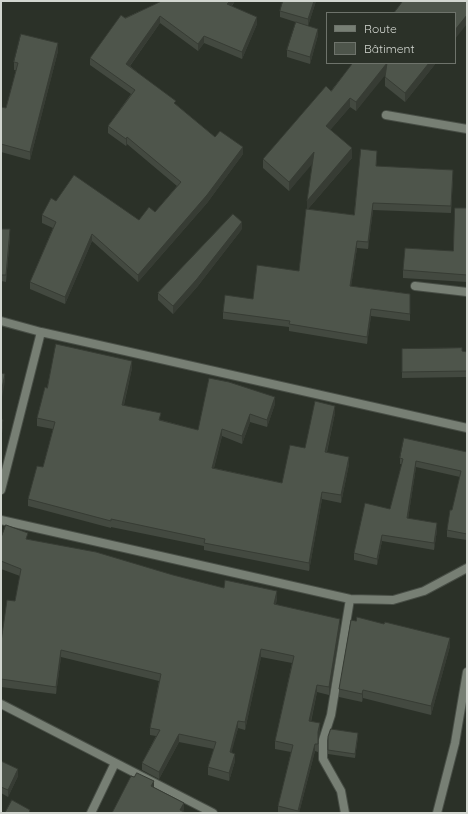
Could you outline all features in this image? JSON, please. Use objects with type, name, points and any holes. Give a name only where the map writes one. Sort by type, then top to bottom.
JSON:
[{"type":"street","points":[[386,115],[467,129]]},
{"type":"street","points":[[415,286],[467,292]]},
{"type":"street","points":[[1,321],[40,332],[467,428]]},
{"type":"street","points":[[1,490],[40,332]]},
{"type":"street","points":[[1,520],[350,598],[393,600],[424,592],[467,568]]},
{"type":"street","points":[[346,813],[341,791],[323,759],[323,740],[331,714],[350,598]]},
{"type":"street","points":[[437,813],[455,744],[467,672]]},
{"type":"street","points":[[1,704],[213,813]]},
{"type":"street","points":[[91,813],[115,763]]},
{"type":"building","points":[[162,1],[230,1],[227,4],[257,17],[242,52],[204,36],[198,44],[160,16],[126,64],[176,101],[174,103],[215,137],[220,131],[243,147],[207,195],[138,275],[92,234],[65,297],[30,282],[56,222],[42,215],[51,198],[56,201],[74,175],[139,220],[149,207],[155,212],[181,182],[127,137],[126,139],[108,126],[135,90],[90,58],[121,15],[125,18]]},
{"type":"building","points":[[283,1],[314,1],[308,19],[280,11]]},
{"type":"building","points":[[403,1],[467,1],[467,15],[456,29],[456,12],[395,12]]},
{"type":"building","points":[[296,22],[318,29],[310,57],[287,50]]},
{"type":"building","points":[[21,34],[58,43],[30,152],[1,144],[1,107],[6,108],[18,63],[14,62]]},
{"type":"building","points":[[352,64],[386,64],[356,102],[350,98],[326,126],[352,148],[307,201],[314,152],[289,182],[263,159],[326,86],[331,91]]},
{"type":"building","points":[[387,64],[428,64],[405,93],[385,77]]},
{"type":"building","points":[[361,149],[377,151],[376,166],[453,170],[451,206],[373,203],[368,242],[357,241],[350,286],[410,294],[410,314],[371,309],[367,337],[289,324],[290,321],[223,312],[225,295],[253,299],[257,265],[299,271],[306,209],[354,215]]},
{"type":"building","points":[[455,208],[467,208],[467,275],[403,270],[405,248],[453,251]]},
{"type":"building","points":[[233,214],[242,222],[197,279],[173,306],[158,293]]},
{"type":"building","points":[[1,229],[10,229],[6,275],[1,275]]},
{"type":"building","points":[[56,344],[132,361],[122,405],[161,413],[159,420],[198,430],[209,378],[229,382],[275,397],[267,420],[250,414],[242,436],[222,429],[212,468],[282,483],[290,445],[305,448],[315,401],[335,406],[325,452],[349,457],[341,495],[322,492],[309,563],[204,543],[205,539],[111,519],[111,521],[28,499],[37,466],[43,467],[55,422],[37,418],[45,387],[47,388]]},
{"type":"building","points":[[462,348],[462,351],[467,352],[467,371],[402,372],[402,349]]},
{"type":"building","points":[[1,373],[5,374],[1,393]]},
{"type":"building","points":[[1,419],[3,420],[1,430]]},
{"type":"building","points":[[404,438],[467,452],[467,534],[447,530],[450,510],[452,510],[461,471],[416,461],[407,518],[437,523],[434,543],[382,535],[377,559],[354,553],[365,503],[390,509],[403,459],[400,458]]},
{"type":"building","points":[[6,525],[28,533],[26,539],[96,552],[173,575],[224,588],[225,580],[277,591],[274,604],[340,619],[329,687],[317,685],[309,721],[320,723],[318,744],[315,744],[298,811],[278,806],[293,745],[275,741],[294,656],[261,649],[245,722],[238,721],[230,752],[235,754],[229,773],[208,767],[216,742],[179,734],[159,772],[142,763],[160,730],[150,728],[161,674],[61,650],[56,687],[1,679],[1,642],[7,600],[15,601],[21,569],[1,561],[1,538]]},
{"type":"building","points":[[357,617],[384,624],[385,622],[450,638],[431,706],[363,690],[362,694],[339,689],[351,620],[356,621]]},
{"type":"building","points":[[331,729],[358,733],[355,754],[328,750],[328,737]]},
{"type":"building","points":[[1,761],[18,769],[8,790],[1,787]]},
{"type":"building","points":[[137,773],[154,781],[151,786],[184,803],[180,810],[186,813],[112,813],[131,776],[134,777]]},
{"type":"building","points":[[12,800],[30,810],[29,813],[5,813]]}]
